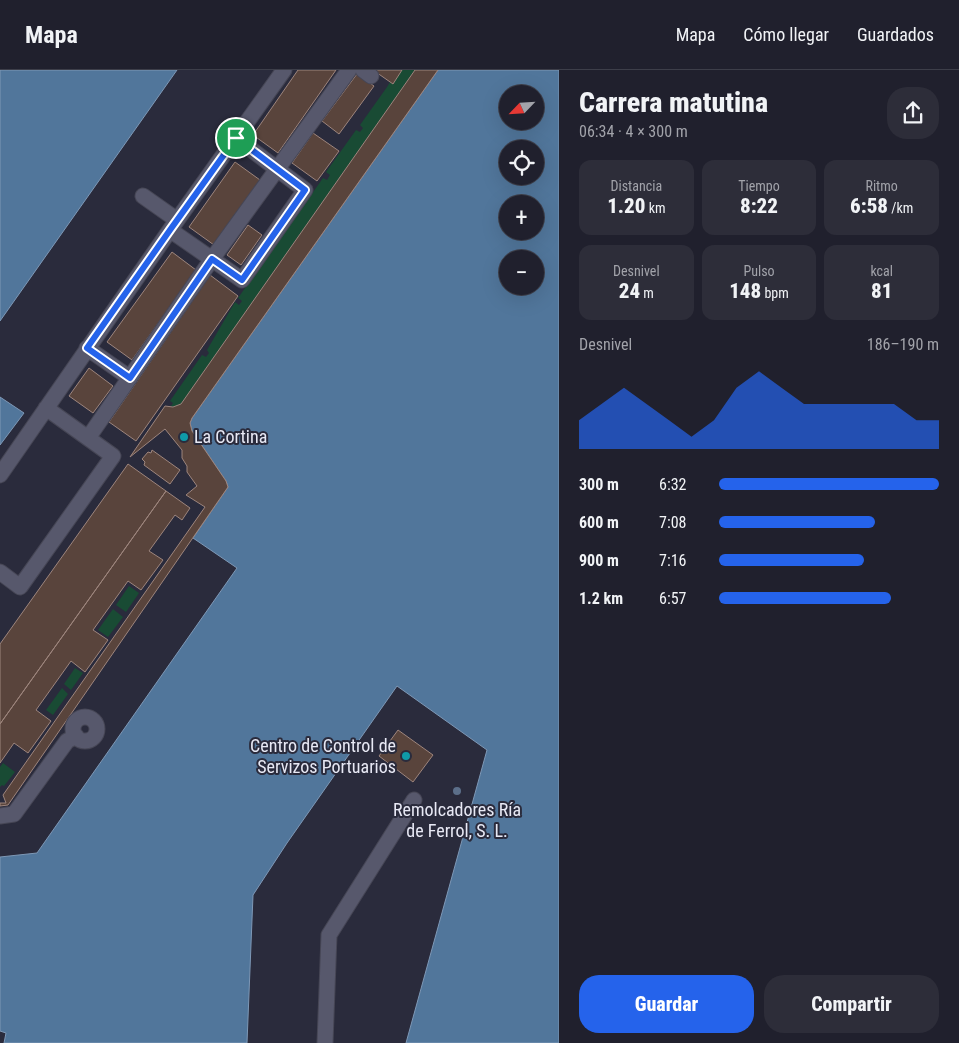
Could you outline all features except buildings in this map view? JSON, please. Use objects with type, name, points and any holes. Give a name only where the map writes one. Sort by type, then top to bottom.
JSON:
[{"type":"lane","points":[[0,475],[173,225],[284,70]]},
{"type":"lane","points":[[88,438],[212,259],[348,70]]},
{"type":"lane","points":[[143,196],[212,259],[242,280],[305,190],[236,138]]},
{"type":"lane","points":[[87,348],[130,378]]},
{"type":"lane","points":[[0,572],[20,587],[113,456],[46,408]]},
{"type":"lane","points":[[0,816],[14,814],[67,741],[76,736]]},
{"type":"lane","points":[[325,1043],[328,935],[414,800]]},
{"type":"green space","points":[[402,70],[415,70],[181,404],[171,406],[173,403],[170,401],[202,355],[206,357],[209,353],[207,350],[235,302],[239,305],[242,301],[238,298],[323,178],[327,180],[330,175],[326,172],[356,130],[360,132],[363,128],[360,125],[390,82],[393,84]]},
{"type":"green space","points":[[129,586],[139,593],[126,612],[116,605]]},
{"type":"green space","points":[[113,609],[123,617],[108,637],[98,630]]},
{"type":"green space","points":[[75,668],[83,673],[71,690],[64,684]]},
{"type":"green space","points":[[62,688],[68,694],[53,715],[46,710]]},
{"type":"green space","points":[[3,763],[15,772],[4,786],[0,787],[0,767]]},
{"type":"water","points":[[0,70],[177,70],[0,321]]},
{"type":"water","points":[[438,70],[559,70],[559,1043],[406,1043],[487,750],[397,686],[287,843],[253,895],[247,1043],[4,1043],[6,1033],[0,1031],[0,857],[37,853],[237,568],[193,538],[228,487],[226,481],[192,431],[190,423]]},
{"type":"water","points":[[0,397],[24,413],[0,445]]},
{"type":"place","name":"La Cortina","points":[[184,437]]},
{"type":"place","name":"Centro de Control de Servizos Portuarios","points":[[406,756]]},
{"type":"place","name":"Remolcadores Ría de Ferrol, S. L.","points":[[457,791]]},
{"type":"route","points":[[236,138],[305,190],[242,280],[212,259],[130,378],[87,348],[236,138]]}]
